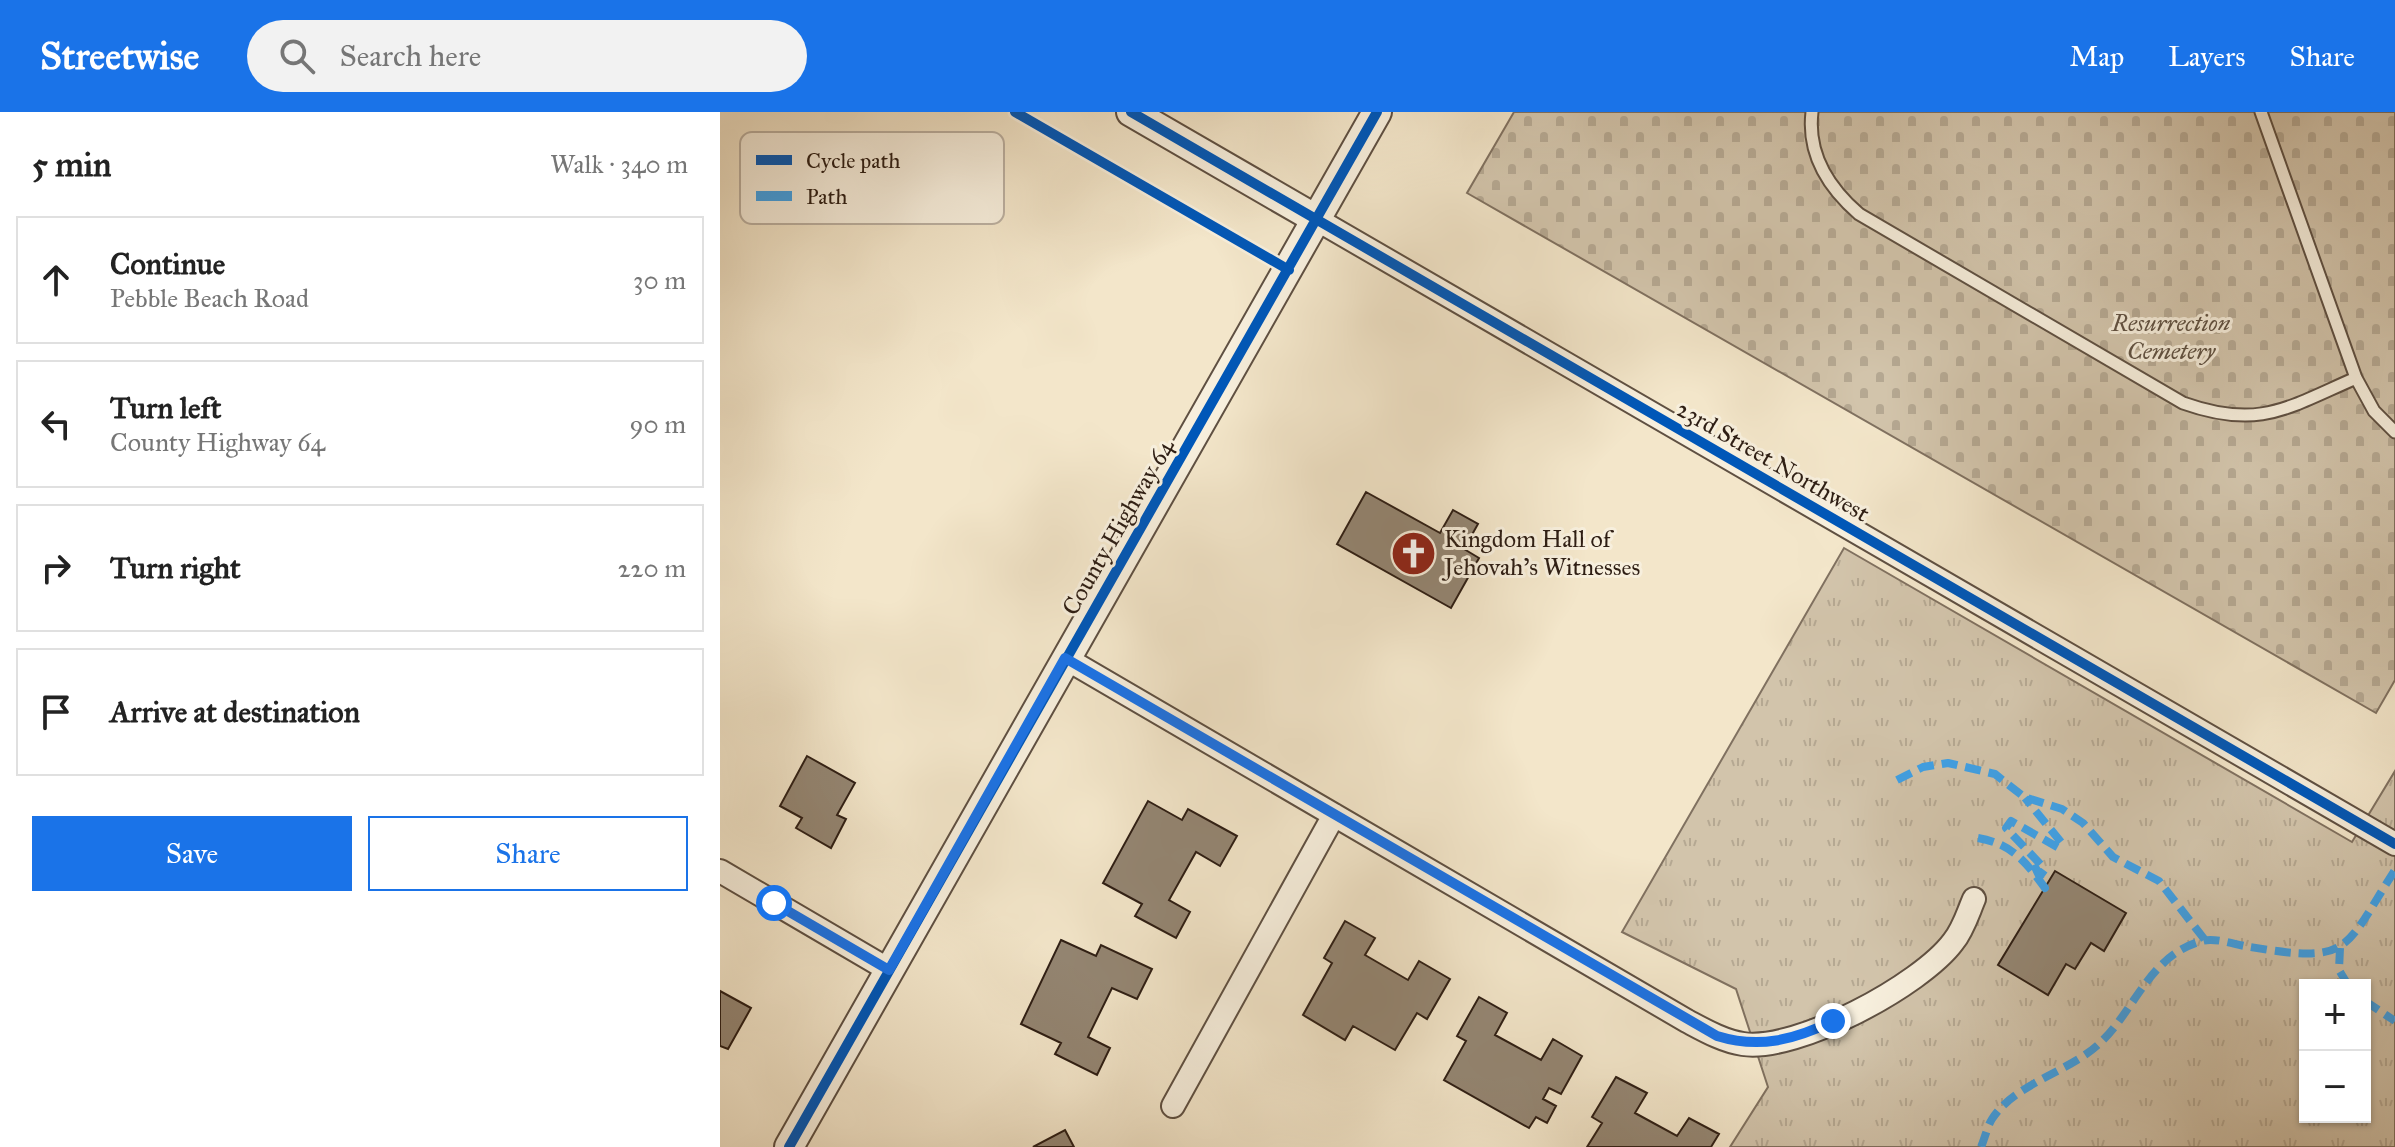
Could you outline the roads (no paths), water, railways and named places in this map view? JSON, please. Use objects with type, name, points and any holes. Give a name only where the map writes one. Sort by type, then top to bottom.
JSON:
[{"type":"street","name":"23rd Street Northwest","points":[[1131,112],[2395,844]]},
{"type":"street","name":"County Highway 64","points":[[789,1147],[1377,112]]},
{"type":"street","points":[[1065,658],[1687,1021],[1744,1044],[1764,1044],[1810,1032],[1907,981],[1953,943],[1974,899]]},
{"type":"street","points":[[1173,1106],[1334,815]]},
{"type":"street","points":[[720,871],[889,970]]},
{"type":"lane","points":[[1812,112],[1814,146],[1821,168],[1844,201],[1859,214],[2183,403],[2236,418],[2262,415],[2356,378]]},
{"type":"lane","points":[[2261,112],[2356,378],[2374,411],[2395,432]]},
{"type":"place","name":"Kingdom Hall of Jehovah’s Witnesses","points":[[1413,553]]},
{"type":"park label","name":"Resurrection Cemetery","points":[[2171,337]]}]
